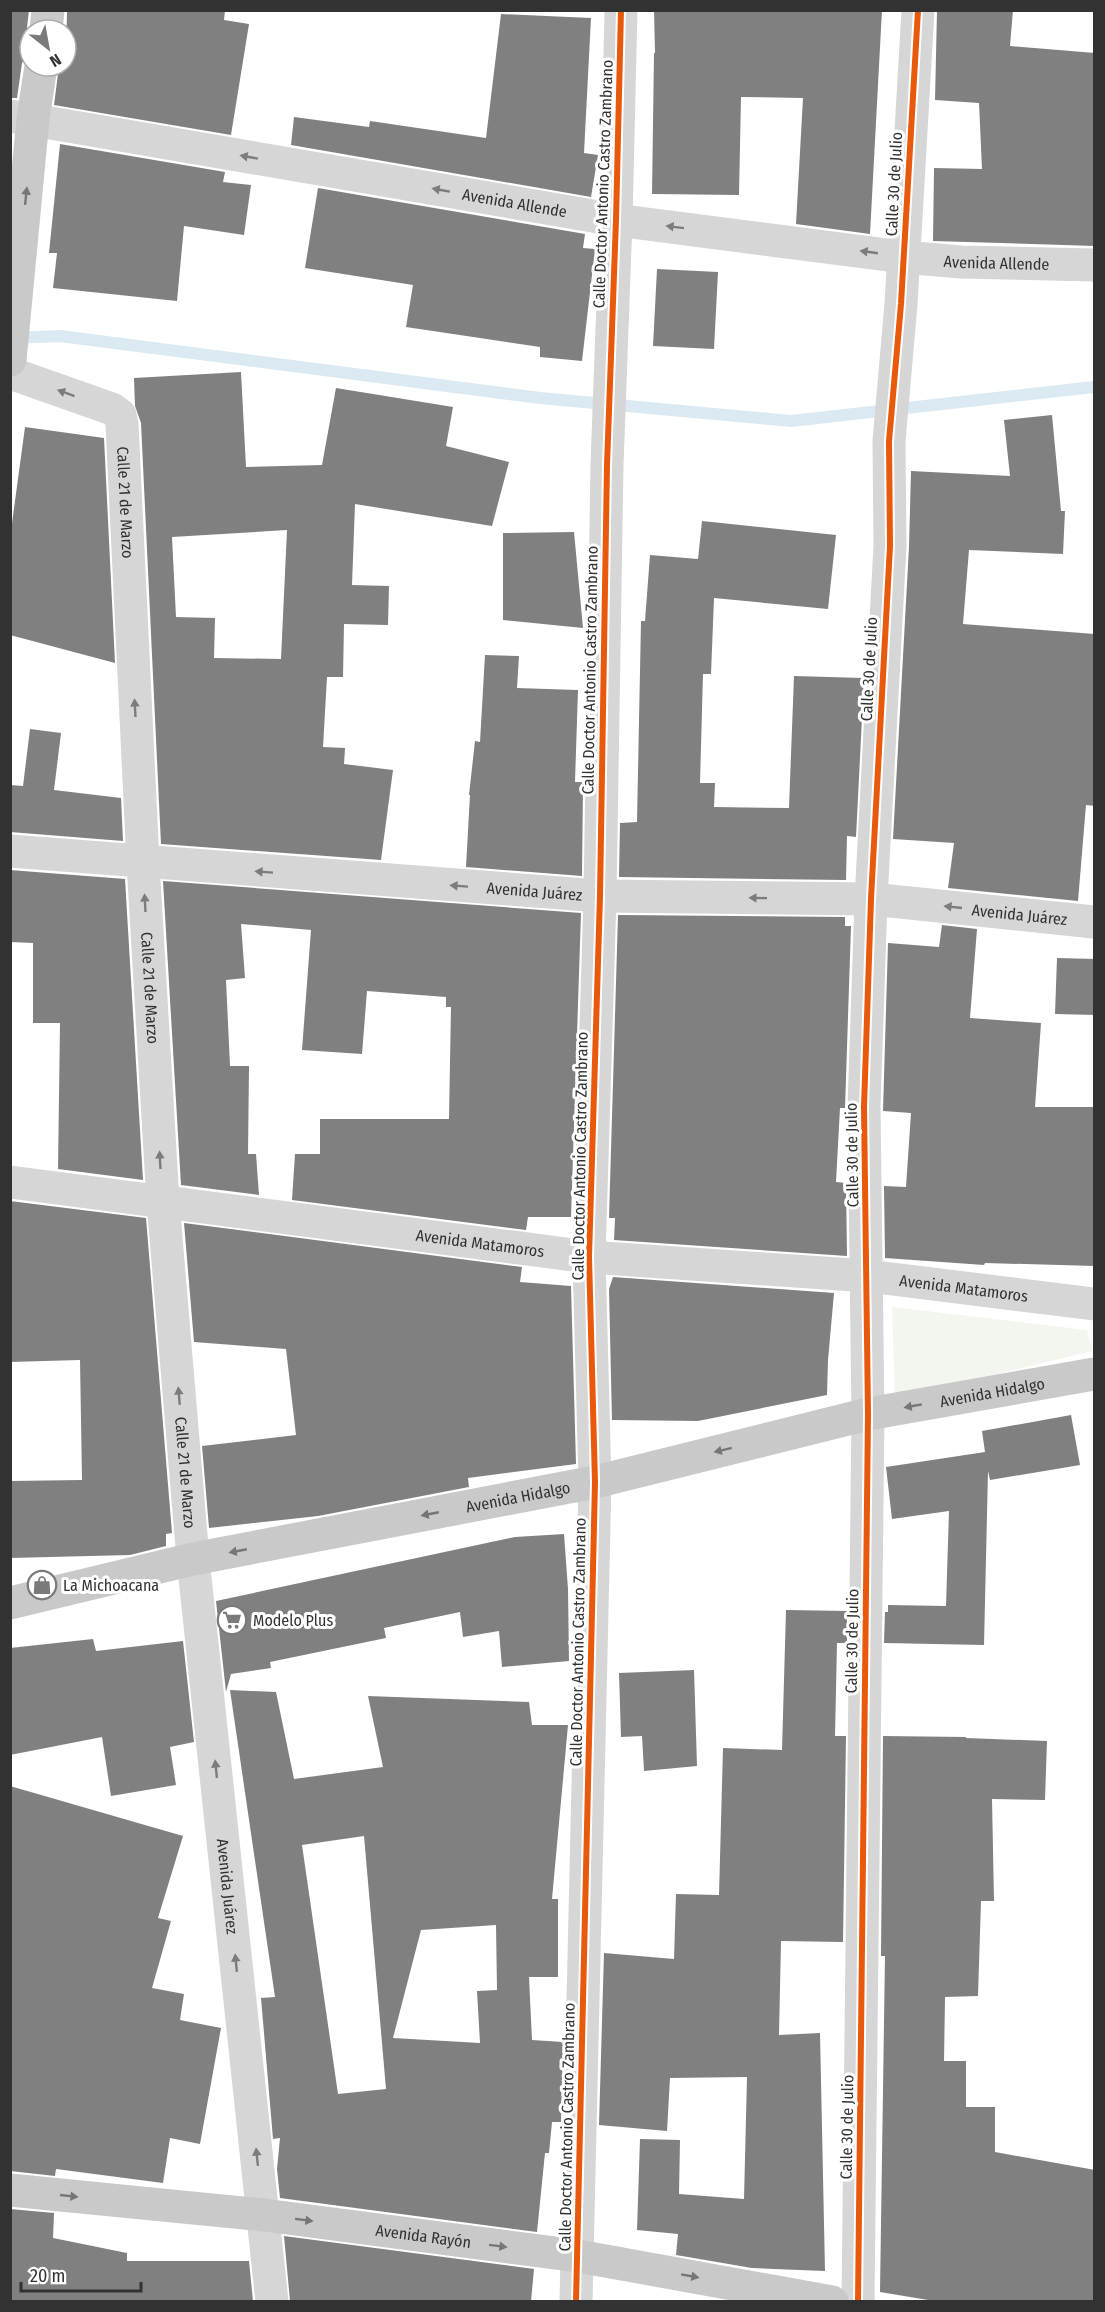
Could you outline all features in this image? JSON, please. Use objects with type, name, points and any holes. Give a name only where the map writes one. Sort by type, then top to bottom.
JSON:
[{"type":"main road","points":[[11,361],[20,255],[22,117],[37,78]]},
{"type":"main road","name":"Avenida Hidalgo","points":[[10,1602],[194,1559],[595,1482],[868,1414],[1095,1374]]},
{"type":"main road","name":"Avenida Rayón","points":[[10,2190],[264,2215],[578,2256],[832,2301]]},
{"type":"street","name":"Calle Doctor Antonio Castro Zambrano","points":[[576,2301],[595,1482],[589,1257],[600,896],[607,465],[621,10]]},
{"type":"street","name":"Calle 30 de Julio","points":[[858,2301],[868,1414],[864,1107],[871,899],[890,546],[889,441],[901,304],[918,10]]},
{"type":"street","name":"Avenida Allende","points":[[22,117],[616,220],[903,257],[973,263],[1095,266]]},
{"type":"street","name":"Calle 21 de Marzo","points":[[11,361],[112,409],[120,415],[122,424],[142,863],[163,1202],[194,1559]]},
{"type":"street","name":"Avenida Juárez","points":[[10,851],[142,863],[600,896],[871,899],[1095,922]]},
{"type":"street","name":"Avenida Matamoros","points":[[10,1182],[589,1257],[868,1276],[1095,1304]]},
{"type":"street","name":"Avenida Juárez","points":[[194,1559],[264,2215]]},
{"type":"street","points":[[264,2215],[272,2301]]},
{"type":"shaded area","points":[[892,1307],[1087,1330],[1092,1351],[895,1399]]},
{"type":"building","points":[[10,10],[29,10],[28,18],[18,18],[18,78],[20,78],[17,98],[10,98]]},
{"type":"building","points":[[67,10],[225,10],[224,20],[249,24],[231,135],[54,105],[57,78],[78,78],[78,18],[67,18]]},
{"type":"building","points":[[654,10],[882,10],[870,234],[796,224],[803,98],[741,97],[739,195],[652,194]]},
{"type":"building","points":[[937,10],[1013,10],[1010,46],[1095,53],[1095,246],[933,241],[934,168],[982,169],[979,103],[935,100]]},
{"type":"building","points":[[501,14],[591,18],[584,153],[598,155],[591,197],[291,145],[294,117],[369,127],[370,121],[486,138]]},
{"type":"building","points":[[60,144],[225,172],[223,182],[251,185],[244,235],[184,226],[177,301],[53,288],[57,253],[49,253]]},
{"type":"building","points":[[318,188],[585,234],[583,248],[595,249],[582,361],[540,357],[540,347],[406,327],[413,285],[305,268]]},
{"type":"building","points":[[657,269],[718,272],[714,349],[653,346]]},
{"type":"building","points":[[241,372],[246,467],[322,465],[336,388],[453,407],[446,446],[509,462],[492,526],[355,504],[352,585],[389,586],[388,625],[344,624],[343,677],[327,677],[323,747],[345,748],[344,764],[393,770],[381,860],[161,844],[141,423],[135,406],[134,378]],"holes":[[[287,530],[281,659],[214,658],[215,618],[176,617],[172,537]]]},
{"type":"building","points":[[1052,415],[1061,511],[1065,511],[1063,554],[969,550],[963,624],[1095,634],[1095,806],[1086,805],[1078,901],[948,888],[954,843],[893,839],[911,471],[1010,476],[1004,420]]},
{"type":"building","points":[[25,427],[104,438],[115,663],[10,635],[10,538]]},
{"type":"building","points":[[702,521],[836,535],[828,609],[714,598],[711,674],[703,674],[700,783],[715,783],[714,807],[789,808],[794,676],[864,678],[856,837],[847,836],[846,880],[619,877],[620,823],[637,822],[641,621],[645,621],[650,555],[698,559]]},
{"type":"building","points":[[574,532],[583,628],[503,620],[503,533]]},
{"type":"building","points":[[485,655],[519,656],[517,688],[578,690],[575,782],[583,782],[582,876],[466,867],[469,795],[475,741],[480,742]]},
{"type":"building","points":[[30,729],[61,733],[54,790],[121,798],[123,841],[10,832],[10,785],[23,786]]},
{"type":"building","points":[[10,870],[125,879],[143,1180],[58,1169],[60,1023],[33,1023],[33,943],[10,942]]},
{"type":"building","points":[[163,881],[581,913],[571,1217],[528,1217],[526,1230],[292,1200],[295,1154],[320,1154],[320,1119],[449,1119],[451,1007],[446,1007],[446,997],[367,991],[362,1054],[302,1050],[311,930],[241,924],[245,978],[226,980],[230,1066],[249,1066],[248,1154],[256,1154],[259,1195],[181,1185]]},
{"type":"building","points":[[618,915],[845,917],[845,926],[851,926],[845,1108],[840,1108],[836,1182],[846,1183],[847,1256],[614,1240],[615,1218],[609,1218]]},
{"type":"building","points":[[942,925],[977,929],[970,1018],[1041,1023],[1035,1107],[1095,1107],[1095,1266],[985,1263],[984,1265],[885,1258],[884,1186],[906,1187],[911,1113],[883,1111],[888,943],[939,947]]},
{"type":"building","points":[[1057,958],[1095,959],[1095,1015],[1055,1014]]},
{"type":"building","points":[[10,1201],[146,1218],[172,1533],[166,1534],[166,1546],[130,1555],[10,1558],[10,1481],[82,1480],[80,1360],[10,1362]]},
{"type":"building","points":[[184,1223],[522,1267],[520,1282],[571,1286],[576,1464],[468,1478],[469,1487],[318,1516],[209,1528],[202,1446],[296,1435],[286,1349],[194,1342]]},
{"type":"building","points":[[613,1277],[834,1293],[827,1395],[698,1421],[612,1420],[609,1289]]},
{"type":"building","points":[[1071,1415],[1080,1465],[990,1480],[988,1471],[984,1645],[884,1643],[885,1612],[888,1612],[888,1605],[946,1606],[949,1511],[892,1519],[886,1467],[985,1452],[982,1431]]},
{"type":"building","points":[[564,1534],[568,1589],[569,1661],[502,1667],[499,1631],[463,1637],[460,1612],[384,1628],[386,1638],[270,1662],[271,1668],[231,1674],[226,1692],[216,1601],[515,1537]]},
{"type":"building","points":[[786,1610],[847,1611],[847,1643],[837,1643],[835,1736],[846,1736],[843,1942],[781,1941],[779,2035],[820,2033],[825,2271],[752,2268],[676,2255],[678,2234],[637,2230],[640,2139],[680,2140],[679,2194],[744,2199],[747,2077],[670,2078],[667,2131],[599,2125],[604,1953],[674,1959],[676,1894],[719,1895],[723,1748],[782,1750]]},
{"type":"building","points":[[93,1639],[96,1651],[183,1641],[194,1742],[170,1747],[176,1785],[111,1796],[102,1737],[10,1755],[10,1648]]},
{"type":"building","points":[[694,1670],[697,1766],[644,1771],[642,1736],[621,1737],[619,1673]]},
{"type":"building","points":[[230,1690],[276,1692],[294,1779],[383,1767],[368,1696],[529,1702],[532,1725],[568,1725],[552,1899],[558,1899],[558,1977],[529,1977],[532,2040],[563,2042],[561,2122],[552,2122],[549,2153],[545,2153],[537,2232],[280,2198],[277,2169],[280,2138],[273,2139],[261,1998],[275,1997]],"holes":[[[364,1836],[386,2089],[338,2094],[302,1845]],[[496,1925],[497,1990],[477,1991],[480,2043],[393,2038],[421,1930]]]},
{"type":"building","points":[[883,1736],[1047,1741],[1045,1800],[992,1799],[994,1901],[981,1901],[978,1996],[945,1997],[944,2061],[966,2061],[966,2107],[995,2107],[995,2152],[1095,2170],[1095,2301],[934,2301],[880,2292],[885,1956],[881,1956]]},
{"type":"building","points":[[10,1786],[183,1836],[158,1918],[171,1921],[152,1988],[184,1994],[180,2020],[221,2028],[200,2144],[170,2138],[163,2183],[56,2169],[55,2176],[10,2171]]},
{"type":"building","points":[[10,2209],[54,2213],[53,2238],[127,2253],[127,2261],[249,2261],[253,2301],[10,2301]]},
{"type":"building","points":[[284,2236],[534,2269],[531,2301],[290,2301]]},
{"type":"waterway","points":[[15,338],[60,336],[540,398],[791,421],[1094,387]]},
{"type":"cycle path","points":[[576,2302],[595,1482],[589,1257],[600,896],[607,465],[621,10]]},
{"type":"cycle path","points":[[858,2302],[868,1414],[864,1107],[871,899],[890,546],[889,441],[901,304],[918,10]]},
{"type":"place","name":"La Michoacana","points":[[42,1585]]},
{"type":"place","name":"Modelo Plus","points":[[232,1620]]}]
